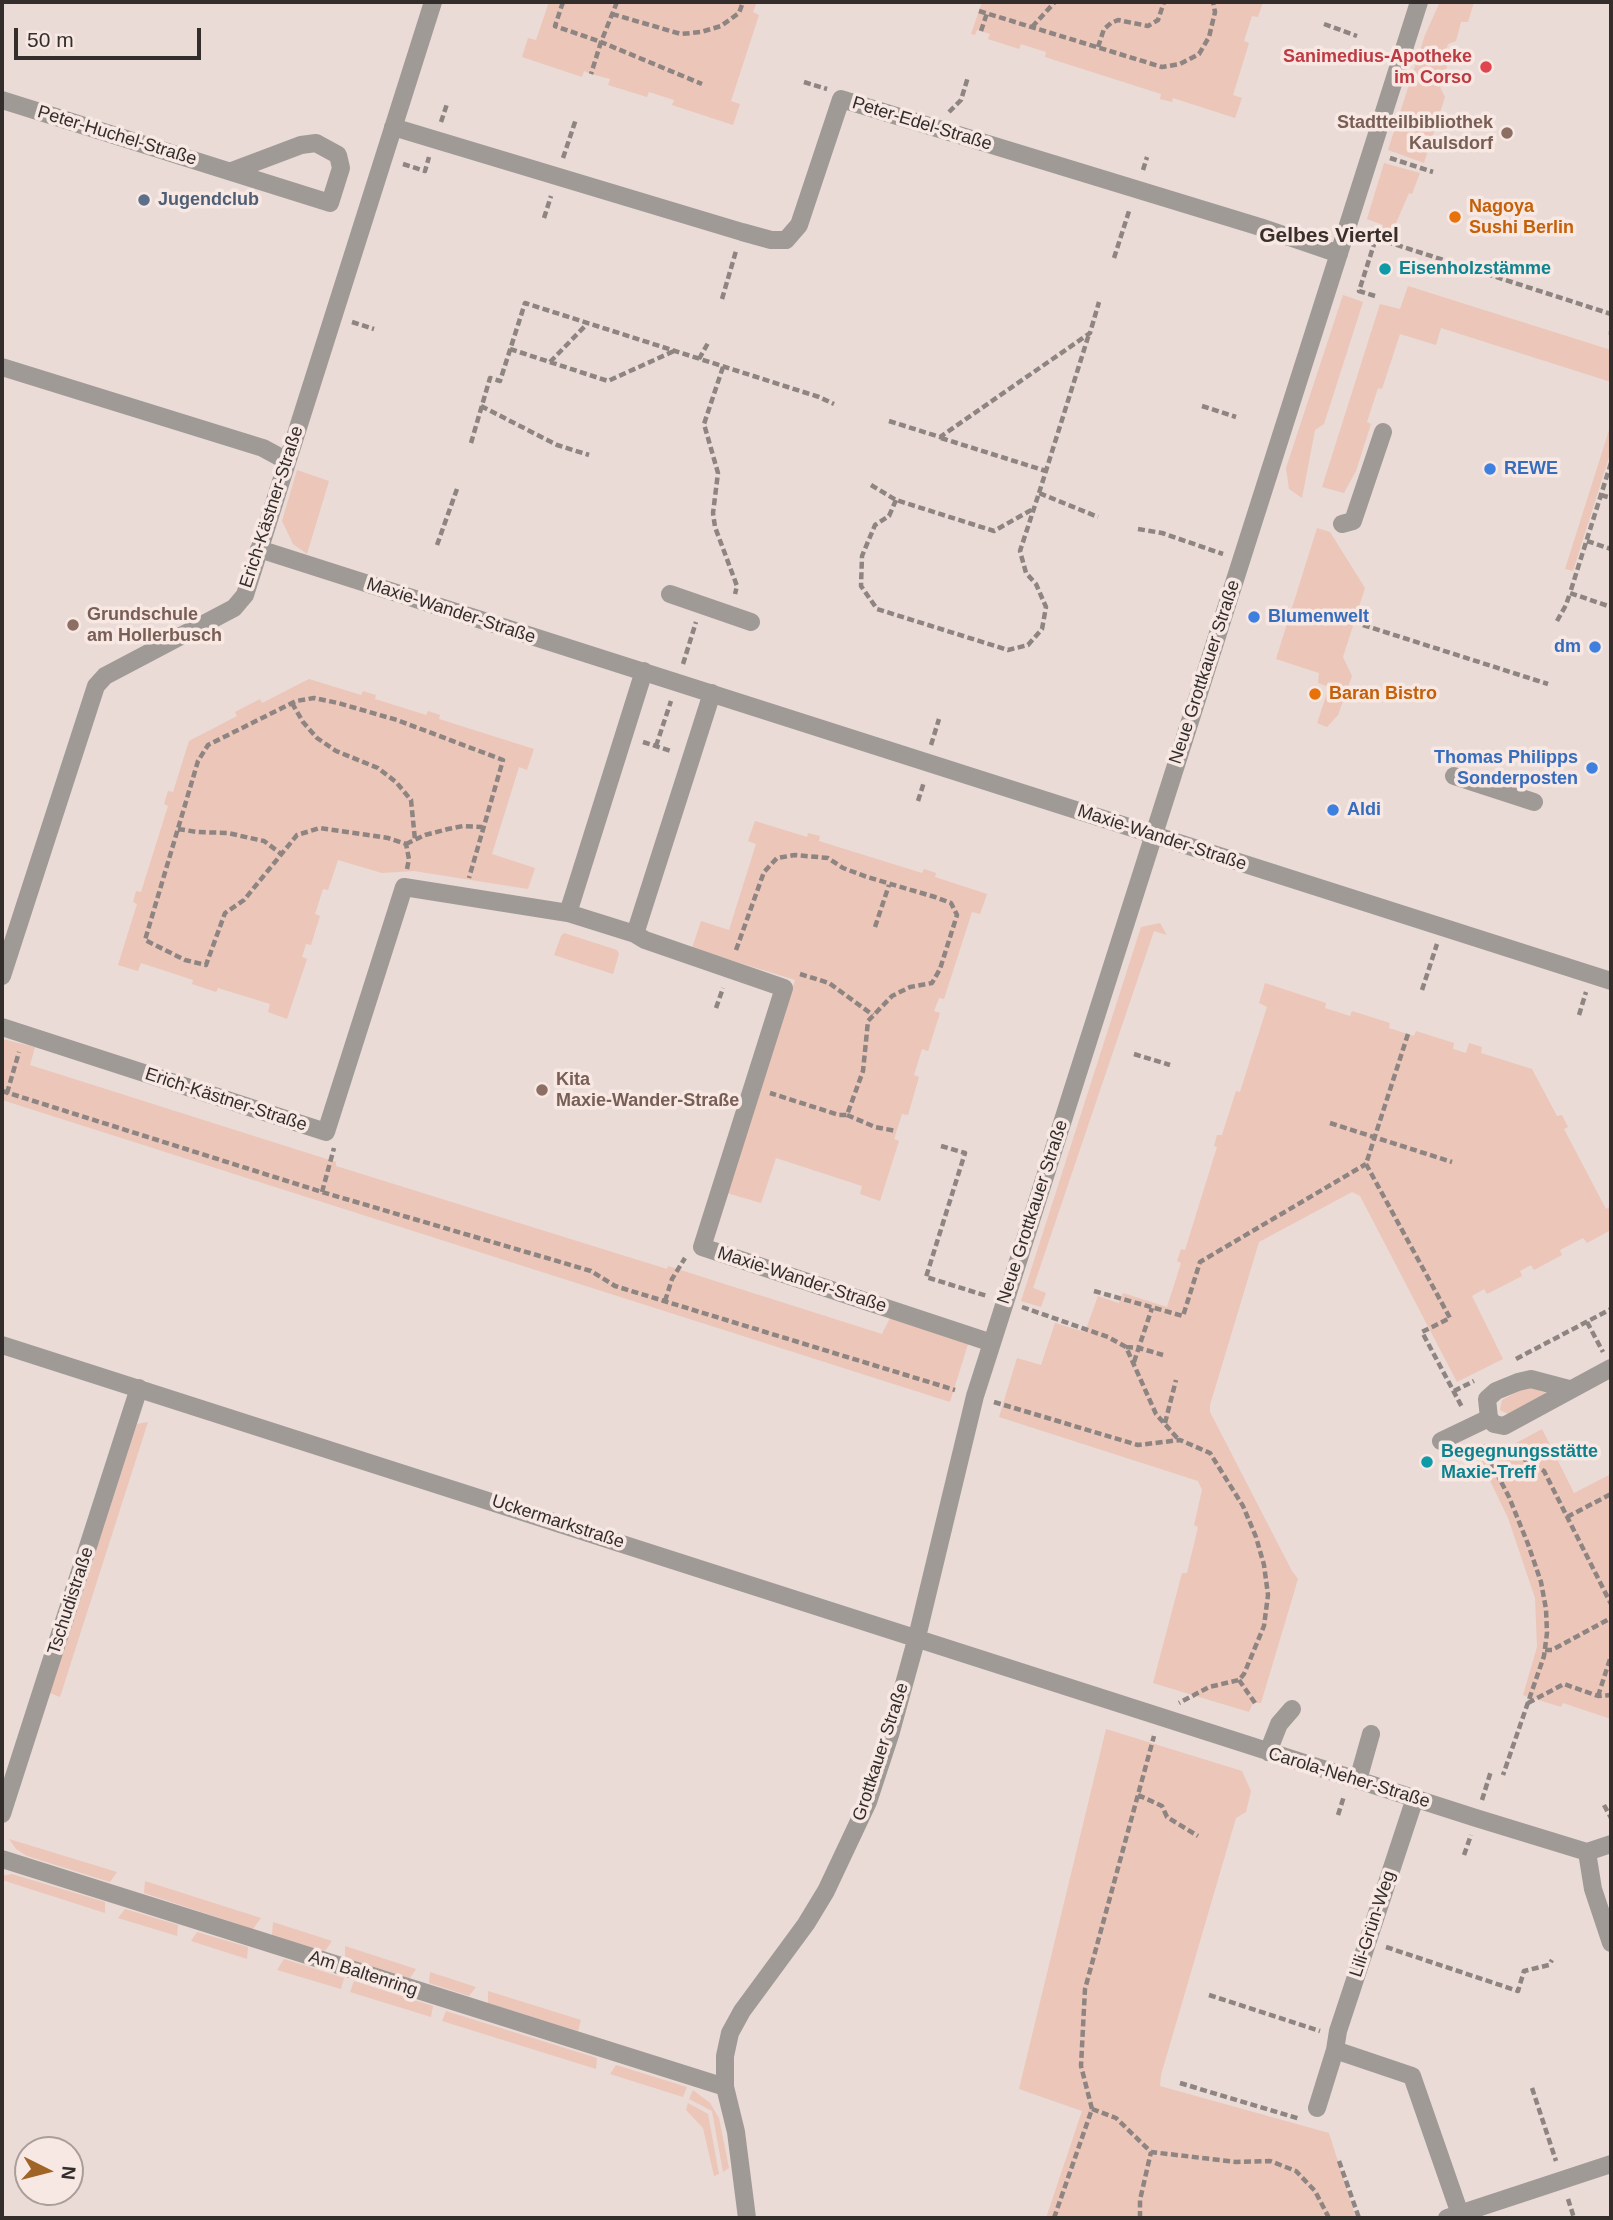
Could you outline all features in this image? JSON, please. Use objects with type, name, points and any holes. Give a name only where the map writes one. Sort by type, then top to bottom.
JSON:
[{"type":"street","name":"Erich-Kästner-Straße","points":[[2,976],[96,687],[106,676],[234,608],[245,595],[433,2]]},
{"type":"street","name":"Neue Grottkauer Straße","points":[[992,1343],[1419,2]]},
{"type":"street","name":"Peter-Edel-Straße","points":[[393,127],[771,240],[786,240],[799,225],[841,99],[1260,227],[1339,254]]},
{"type":"street","name":"Peter-Huchel-Straße","points":[[2,100],[330,203],[341,168],[338,155],[316,143],[301,145],[232,171]]},
{"type":"street","name":"Erich-Kästner-Straße","points":[[2,368],[262,448],[287,461]]},
{"type":"street","points":[[1342,524],[1353,520],[1383,432]]},
{"type":"street","name":"Maxie-Wander-Straße","points":[[259,550],[644,671],[679,675],[712,693],[1611,981]]},
{"type":"street","points":[[670,594],[751,622]]},
{"type":"street","points":[[568,913],[644,671]]},
{"type":"street","points":[[635,934],[712,693]]},
{"type":"street","points":[[1454,776],[1534,802]]},
{"type":"street","name":"Erich-Kästner-Straße","points":[[2,1027],[326,1132],[404,887]]},
{"type":"street","points":[[404,887],[568,913],[635,934],[645,940],[784,988]]},
{"type":"street","name":"Maxie-Wander-Straße","points":[[784,988],[704,1240],[992,1343]]},
{"type":"street","name":"Grottkauer Straße","points":[[747,2218],[736,2132],[725,2087],[725,2056],[730,2033],[742,2011],[806,1924],[825,1891],[867,1802],[890,1735],[917,1637],[975,1396],[992,1343]]},
{"type":"street","name":"Uckermarkstraße","points":[[2,1345],[1113,1702]]},
{"type":"street","points":[[1569,1390],[1531,1379],[1518,1382],[1496,1391],[1487,1399],[1489,1418],[1494,1424],[1504,1426],[1569,1390],[1608,1362]]},
{"type":"street","name":"Tschudistraße","points":[[2,1814],[139,1388]]},
{"type":"street","points":[[1441,1441],[1489,1418]]},
{"type":"street","name":"Carola-Neher-Straße","points":[[1113,1702],[1587,1853]]},
{"type":"street","points":[[1268,1752],[1279,1724],[1292,1709]]},
{"type":"street","points":[[1358,1780],[1371,1734]]},
{"type":"street","name":"Lili-Grün-Weg","points":[[1317,2108],[1415,1798]]},
{"type":"street","points":[[1606,1943],[1587,1853],[1611,1844]]},
{"type":"street","name":"Am Baltenring","points":[[2,1859],[725,2087]]},
{"type":"street","points":[[1336,2043],[1412,2076],[1454,2216],[1611,2164]]},
{"type":"path","points":[[563,2],[555,26],[702,84]]},
{"type":"path","points":[[592,74],[617,2]]},
{"type":"path","points":[[612,14],[681,34],[721,26],[739,13],[743,2]]},
{"type":"path","points":[[1032,27],[1055,2]]},
{"type":"path","points":[[1098,47],[1104,29],[1111,23],[1118,20],[1148,26],[1158,20],[1164,2]]},
{"type":"path","points":[[979,11],[1162,66],[1180,64],[1199,54],[1209,37],[1215,12],[1213,2]]},
{"type":"path","points":[[981,31],[986,13]]},
{"type":"path","points":[[1324,24],[1357,36]]},
{"type":"path","points":[[935,128],[961,100],[968,77]]},
{"type":"path","points":[[567,144],[576,119]]},
{"type":"path","points":[[1372,153],[1433,172]]},
{"type":"path","points":[[1347,229],[1611,314]]},
{"type":"path","points":[[1375,296],[1359,291],[1376,238]]},
{"type":"path","points":[[896,500],[889,516],[875,525],[862,556],[862,586],[877,608],[1008,650],[1028,645],[1042,629],[1046,607],[1036,584],[1026,573],[1020,551],[1099,302]]},
{"type":"path","points":[[471,443],[490,378],[500,381],[525,303],[834,404]]},
{"type":"path","points":[[550,362],[588,323]]},
{"type":"path","points":[[940,437],[1090,333]]},
{"type":"path","points":[[699,359],[708,343]]},
{"type":"path","points":[[510,349],[608,381],[674,351]]},
{"type":"path","points":[[723,367],[704,424],[718,473],[713,513],[715,527],[737,586],[729,614]]},
{"type":"path","points":[[481,406],[557,445],[589,455]]},
{"type":"path","points":[[1202,407],[1236,417]]},
{"type":"path","points":[[889,421],[1046,471]]},
{"type":"path","points":[[1556,621],[1566,606],[1611,463]]},
{"type":"path","points":[[871,485],[896,500],[994,531],[1034,509]]},
{"type":"path","points":[[437,545],[457,489]]},
{"type":"path","points":[[1039,493],[1098,517]]},
{"type":"path","points":[[1601,495],[1611,498]]},
{"type":"path","points":[[1138,529],[1162,533],[1241,560]]},
{"type":"path","points":[[1587,541],[1611,549]]},
{"type":"path","points":[[1570,593],[1611,607]]},
{"type":"path","points":[[656,746],[701,605]]},
{"type":"path","points":[[1363,625],[1548,684]]},
{"type":"path","points":[[467,896],[471,866],[503,760],[397,720],[314,698],[292,703],[208,745],[198,761],[145,940],[185,960],[206,965],[225,913],[244,900],[297,835],[320,828],[388,838],[406,844],[463,826],[482,827]]},
{"type":"path","points":[[292,703],[317,738],[336,751],[378,768],[396,782],[411,800],[415,840]]},
{"type":"path","points":[[624,736],[692,757]]},
{"type":"path","points":[[178,829],[228,833],[264,841],[281,853]]},
{"type":"path","points":[[404,887],[409,859],[406,844]]},
{"type":"path","points":[[729,970],[764,872],[777,858],[795,855],[828,858],[843,868],[951,904],[957,915],[940,969],[932,983],[910,987],[892,996],[868,1021],[863,1071],[847,1115]]},
{"type":"path","points":[[875,927],[889,885]]},
{"type":"path","points":[[1422,990],[1442,928]]},
{"type":"path","points":[[784,988],[798,974],[810,976],[844,992],[873,1015]]},
{"type":"path","points":[[25,1034],[5,1092],[322,1192],[591,1271],[615,1286],[1138,1445],[1180,1440]]},
{"type":"path","points":[[1094,1291],[1183,1316],[1200,1262],[1366,1164],[1408,1034]]},
{"type":"path","points":[[1135,1054],[1170,1065]]},
{"type":"path","points":[[753,1087],[839,1115],[847,1115],[875,1127],[896,1131]]},
{"type":"path","points":[[1330,1123],[1451,1162]]},
{"type":"path","points":[[322,1192],[335,1150],[326,1132]]},
{"type":"path","points":[[942,1146],[965,1153],[926,1277],[1108,1337],[1126,1348],[1156,1414],[1180,1440],[1210,1453],[1243,1506],[1264,1565],[1268,1595],[1264,1626],[1239,1680],[1209,1687],[1183,1699],[1160,1717],[1085,1989],[1081,2066],[1092,2109],[1054,2218]]},
{"type":"path","points":[[1366,1164],[1450,1318],[1422,1332],[1509,1497],[1541,1582],[1546,1609],[1545,1650],[1503,1775]]},
{"type":"path","points":[[664,1301],[690,1243],[704,1240]]},
{"type":"path","points":[[1134,1363],[1152,1308]]},
{"type":"path","points":[[1514,1360],[1611,1309]]},
{"type":"path","points":[[1587,1322],[1608,1362]]},
{"type":"path","points":[[1126,1348],[1139,1348],[1163,1355]]},
{"type":"path","points":[[1453,1392],[1478,1379]]},
{"type":"path","points":[[1165,1424],[1176,1380]]},
{"type":"path","points":[[1511,1441],[1512,1452],[1544,1471],[1611,1604]]},
{"type":"path","points":[[1567,1517],[1611,1494]]},
{"type":"path","points":[[1545,1650],[1552,1650],[1611,1618]]},
{"type":"path","points":[[1598,1696],[1610,1666],[1611,1656]]},
{"type":"path","points":[[1239,1680],[1255,1703]]},
{"type":"path","points":[[1528,1704],[1564,1684],[1598,1696],[1611,1695]]},
{"type":"path","points":[[1138,1795],[1162,1806],[1167,1816],[1198,1836]]},
{"type":"path","points":[[1604,1805],[1611,1818]]},
{"type":"path","points":[[1368,1941],[1518,1991],[1524,1971],[1549,1965],[1552,1960]]},
{"type":"path","points":[[1209,1995],[1336,2043]]},
{"type":"path","points":[[1180,2083],[1302,2120],[1306,2105],[1317,2108]]},
{"type":"path","points":[[1532,2088],[1562,2181]]},
{"type":"path","points":[[1092,2109],[1115,2118],[1151,2152],[1236,2162],[1270,2161],[1296,2171],[1315,2191],[1329,2218]]},
{"type":"path","points":[[1140,2218],[1140,2200],[1151,2152]]},
{"type":"path","points":[[1339,2161],[1359,2218]]},
{"type":"shaded area","points":[[549,2],[757,2],[753,12],[759,15],[731,101],[740,104],[733,125],[672,105],[674,100],[649,92],[647,97],[608,85],[610,79],[584,71],[582,77],[522,57],[528,38],[536,40]]},
{"type":"shaded area","points":[[982,2],[1263,2],[1258,17],[1252,16],[1244,41],[1249,43],[1233,95],[1242,98],[1235,118],[1173,98],[1172,102],[1160,99],[1161,94],[1045,57],[1046,52],[1021,44],[1019,49],[988,39],[990,34],[981,31],[977,30],[975,35],[971,34]]},
{"type":"shaded area","points":[[1440,2],[1474,2],[1468,22],[1461,22],[1456,41],[1448,44],[1443,62],[1448,64],[1440,87],[1445,97],[1424,163],[1388,150],[1425,35]]},
{"type":"shaded area","points":[[1384,163],[1420,173],[1390,237],[1381,233],[1383,225],[1367,219]]},
{"type":"shaded area","points":[[1408,286],[1611,350],[1611,382],[1441,328],[1436,345],[1400,334],[1382,389],[1378,388],[1367,422],[1371,424],[1356,471],[1344,493],[1322,487],[1380,304],[1400,309]]},
{"type":"shaded area","points":[[1343,295],[1363,302],[1324,424],[1315,430],[1302,498],[1289,489],[1286,468]]},
{"type":"shaded area","points":[[1611,424],[1611,451],[1573,571],[1565,569]]},
{"type":"shaded area","points":[[297,470],[329,481],[307,554],[293,544],[282,521]]},
{"type":"shaded area","points":[[1317,528],[1330,532],[1365,588],[1343,657],[1352,676],[1338,715],[1327,727],[1317,723],[1329,687],[1318,683],[1319,673],[1276,659]]},
{"type":"shaded area","points":[[309,679],[361,695],[363,691],[376,695],[375,699],[426,715],[428,711],[440,715],[439,719],[534,749],[527,770],[519,767],[492,854],[535,868],[528,889],[414,871],[382,873],[338,860],[328,890],[323,889],[315,914],[320,916],[311,945],[306,944],[302,957],[307,959],[287,1019],[268,1012],[270,1004],[218,988],[216,992],[192,984],[193,980],[141,963],[138,971],[118,965],[137,904],[133,902],[136,891],[141,892],[168,806],[164,804],[168,791],[173,792],[189,741],[237,716],[235,712],[260,699],[262,703]]},
{"type":"shaded area","points":[[755,821],[807,837],[808,833],[820,836],[819,841],[922,873],[924,869],[936,873],[935,877],[987,894],[980,914],[972,912],[944,999],[939,998],[934,1011],[940,1013],[928,1051],[922,1049],[914,1075],[919,1077],[908,1115],[902,1114],[894,1139],[899,1141],[880,1201],[860,1194],[862,1186],[776,1158],[761,1203],[727,1193],[795,980],[692,948],[701,921],[729,930],[756,844],[748,841]]},
{"type":"shaded area","points":[[1160,923],[1167,935],[1154,931],[1033,1288],[1046,1293],[1041,1307],[1021,1301],[1141,927]]},
{"type":"shaded area","points":[[564,933],[617,950],[619,954],[613,974],[554,955]]},
{"type":"shaded area","points":[[1265,983],[1326,1003],[1325,1008],[1350,1016],[1352,1011],[1390,1023],[1389,1028],[1414,1036],[1416,1031],[1454,1043],[1453,1049],[1466,1053],[1469,1043],[1482,1047],[1481,1053],[1532,1069],[1557,1116],[1562,1115],[1568,1127],[1564,1129],[1606,1209],[1611,1206],[1611,1230],[1587,1243],[1583,1238],[1560,1250],[1562,1255],[1534,1270],[1531,1265],[1520,1271],[1522,1276],[1487,1294],[1484,1289],[1472,1296],[1503,1359],[1457,1382],[1360,1196],[1352,1192],[1259,1242],[1210,1412],[1298,1579],[1261,1703],[1253,1703],[1249,1712],[1153,1683],[1182,1573],[1187,1573],[1198,1527],[1194,1525],[1202,1490],[1198,1481],[999,1417],[1017,1358],[1041,1365],[1055,1323],[1085,1332],[1098,1296],[1119,1303],[1123,1293],[1167,1307],[1181,1263],[1177,1261],[1181,1249],[1185,1250],[1217,1147],[1214,1146],[1217,1135],[1222,1135],[1236,1091],[1240,1092],[1267,1007],[1259,1003]]},
{"type":"shaded area","points":[[2,1039],[35,1047],[30,1065],[336,1162],[336,1166],[882,1334],[890,1318],[968,1344],[950,1402],[2,1100]]},
{"type":"shaded area","points":[[1528,1386],[1549,1394],[1508,1414],[1500,1410],[1502,1400]]},
{"type":"shaded area","points":[[148,1422],[60,1697],[50,1693],[137,1424]]},
{"type":"shaded area","points":[[1542,1429],[1574,1493],[1611,1474],[1611,1719],[1563,1703],[1561,1707],[1523,1695],[1537,1647],[1535,1598],[1508,1518],[1481,1462]]},
{"type":"shaded area","points":[[1106,1729],[1242,1771],[1251,1791],[1246,1812],[1236,1818],[1160,2086],[1329,2133],[1356,2218],[1046,2218],[1082,2111],[1019,2089]]},
{"type":"shaded area","points":[[9,1839],[117,1872],[110,1882],[27,1856],[16,1849]]},
{"type":"shaded area","points":[[12,1874],[105,1902],[105,1913],[2,1880],[2,1876]]},
{"type":"shaded area","points":[[145,1881],[261,1918],[253,1929],[144,1893]]},
{"type":"shaded area","points":[[125,1909],[178,1925],[177,1936],[118,1918]]},
{"type":"shaded area","points":[[273,1922],[332,1941],[325,1951],[272,1935]]},
{"type":"shaded area","points":[[197,1932],[248,1947],[247,1959],[191,1941]]},
{"type":"shaded area","points":[[345,1946],[416,1969],[410,1978],[345,1958]]},
{"type":"shaded area","points":[[284,1959],[344,1978],[341,1989],[277,1970]]},
{"type":"shaded area","points":[[430,1972],[476,1987],[469,1996],[429,1983]]},
{"type":"shaded area","points":[[354,1981],[433,2006],[431,2017],[350,1992]]},
{"type":"shaded area","points":[[488,1991],[581,2020],[578,2031],[488,2003]]},
{"type":"shaded area","points":[[446,2011],[597,2058],[596,2069],[442,2021]]},
{"type":"shaded area","points":[[616,2065],[687,2087],[683,2097],[610,2074]]},
{"type":"shaded area","points":[[693,2090],[710,2103],[719,2118],[729,2168],[723,2172],[712,2111],[689,2099]]},
{"type":"shaded area","points":[[688,2103],[708,2114],[719,2174],[714,2176],[703,2128],[686,2110]]},
{"type":"place","name":"Sanimedius-Apotheke im Corso","points":[[1486,67]]},
{"type":"place","name":"Stadtteilbibliothek Kaulsdorf","points":[[1507,133]]},
{"type":"place","name":"Jugendclub","points":[[144,200]]},
{"type":"place","name":"Nagoya Sushi Berlin","points":[[1455,217]]},
{"type":"place","name":"Eisenholzstämme","points":[[1385,269]]},
{"type":"place","name":"REWE","points":[[1490,469]]},
{"type":"place","name":"Blumenwelt","points":[[1254,617]]},
{"type":"place","name":"Grundschule am Hollerbusch","points":[[73,625]]},
{"type":"place","name":"dm","points":[[1595,647]]},
{"type":"place","name":"Baran Bistro","points":[[1315,694]]},
{"type":"place","name":"Thomas Philipps Sonderposten","points":[[1592,768]]},
{"type":"place","name":"Aldi","points":[[1333,810]]},
{"type":"place","name":"Kita Maxie-Wander-Straße","points":[[542,1090]]},
{"type":"place","name":"Begegnungsstätte Maxie-Treff","points":[[1427,1462]]},
{"type":"district","name":"Gelbes Viertel","points":[[1329,236]]}]
